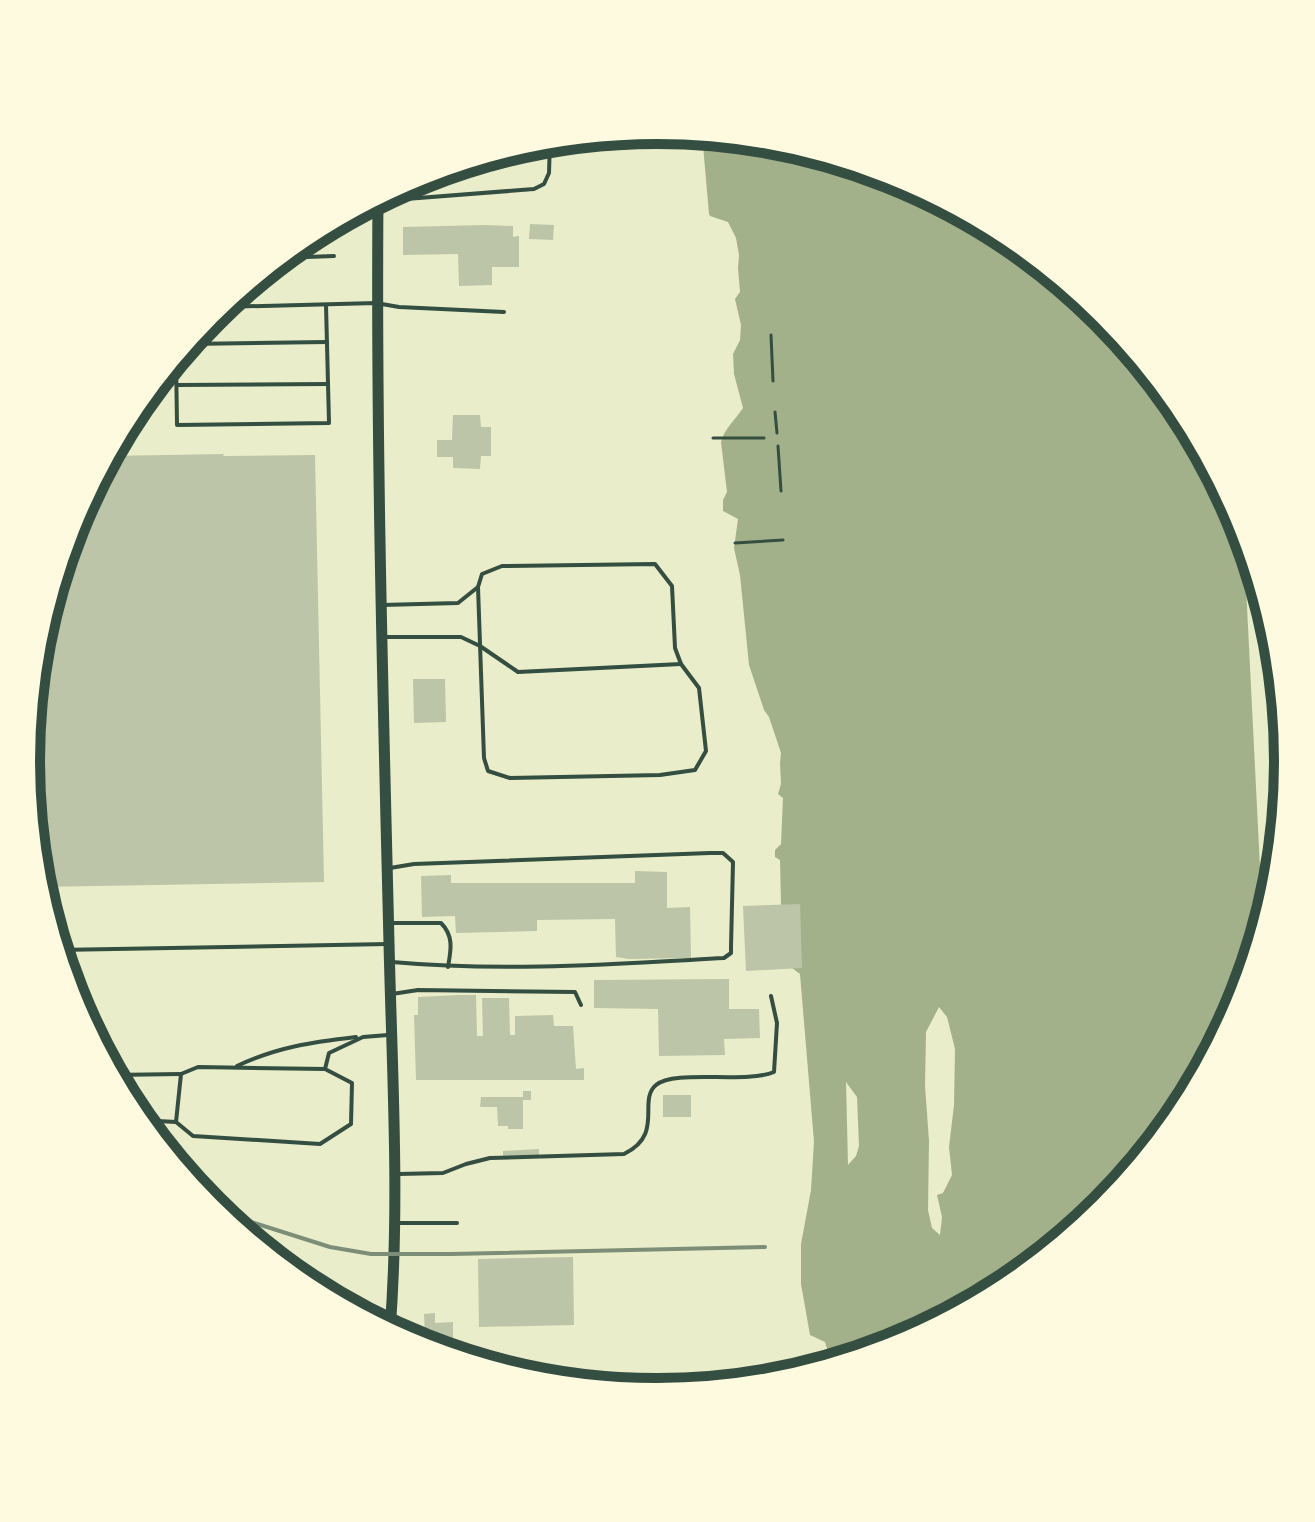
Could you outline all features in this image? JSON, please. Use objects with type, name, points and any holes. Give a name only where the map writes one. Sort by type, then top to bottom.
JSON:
[{"type":"main road","points":[[378,210],[376,303],[396,1174],[390,1318]]},
{"type":"lane","points":[[405,198],[534,189],[544,184],[549,173],[550,153]]},
{"type":"lane","points":[[301,257],[334,256]]},
{"type":"lane","points":[[240,307],[376,303],[504,312]]},
{"type":"lane","points":[[177,374],[177,425],[329,423],[326,305]]},
{"type":"lane","points":[[203,344],[327,342]]},
{"type":"lane","points":[[177,385],[328,384]]},
{"type":"lane","points":[[655,564],[672,586],[675,648],[681,664],[699,688],[706,751],[695,770],[660,775],[510,778],[488,771],[484,758],[478,587],[482,574],[502,566],[655,564]]},
{"type":"lane","points":[[382,605],[458,603],[478,587]]},
{"type":"lane","points":[[383,637],[461,637],[518,672],[681,664]]},
{"type":"lane","points":[[387,868],[414,864],[710,853],[723,853],[733,862],[731,953],[724,958],[529,968],[448,967],[389,962]]},
{"type":"lane","points":[[388,923],[441,923],[448,930],[452,948],[448,967]]},
{"type":"lane","points":[[70,950],[389,944]]},
{"type":"lane","points":[[390,995],[418,990],[575,992],[581,1005]]},
{"type":"lane","points":[[396,1174],[443,1173],[490,1158],[624,1154],[638,1147],[647,1128],[650,1094],[655,1085],[669,1078],[765,1076],[774,1072],[777,1023],[771,996]]},
{"type":"lane","points":[[233,1068],[264,1053],[317,1041],[391,1035]]},
{"type":"lane","points":[[325,1069],[329,1053],[363,1037]]},
{"type":"lane","points":[[126,1075],[181,1074],[198,1067],[325,1069],[352,1083],[351,1124],[320,1144],[193,1136],[176,1122],[156,1121]]},
{"type":"lane","points":[[176,1122],[181,1074]]},
{"type":"lane","points":[[394,1223],[457,1223]]},
{"type":"path","points":[[771,335],[773,381]]},
{"type":"path","points":[[775,412],[777,433]]},
{"type":"path","points":[[713,438],[764,438]]},
{"type":"path","points":[[778,446],[781,491]]},
{"type":"path","points":[[735,543],[783,540]]},
{"type":"shaded area","points":[[703,146],[778,155],[856,176],[931,207],[1001,248],[1065,297],[1094,324],[1147,385],[1171,418],[1211,488],[1245,574],[1261,890],[1254,921],[1228,997],[1192,1070],[1171,1104],[1122,1168],[1094,1198],[1033,1251],[966,1296],[931,1315],[856,1346],[829,1354],[825,1342],[810,1335],[801,1284],[801,1244],[811,1190],[814,1142],[800,974],[792,968],[781,904],[780,860],[775,857],[775,850],[781,844],[783,798],[778,794],[781,753],[749,665],[740,575],[734,548],[738,519],[723,511],[727,492],[721,442],[727,428],[743,408],[734,374],[733,354],[740,340],[741,325],[735,299],[740,292],[739,255],[736,238],[728,222],[709,214]]},
{"type":"pier","points":[[939,1007],[947,1017],[955,1049],[954,1105],[949,1147],[952,1175],[943,1193],[937,1195],[942,1217],[940,1235],[932,1228],[928,1210],[929,1141],[925,1086],[926,1032]]},
{"type":"pier","points":[[846,1082],[857,1097],[859,1146],[856,1156],[848,1165]]},
{"type":"building","points":[[530,224],[554,225],[553,240],[529,239]]},
{"type":"building","points":[[513,226],[513,237],[519,236],[519,267],[492,267],[492,285],[459,286],[458,254],[403,255],[403,227]]},
{"type":"building","points":[[453,415],[480,415],[481,427],[491,427],[491,456],[481,456],[480,469],[453,468],[453,457],[437,457],[437,440],[452,440]]},
{"type":"building","points":[[315,455],[324,882],[53,887],[41,801],[41,721],[45,680],[61,601],[73,563],[87,525],[121,456]]},
{"type":"building","points":[[413,679],[445,679],[446,722],[414,723]]},
{"type":"building","points":[[635,871],[667,872],[667,908],[690,907],[691,958],[616,957],[615,919],[537,920],[537,931],[456,933],[455,916],[422,917],[421,876],[451,875],[451,883],[635,883]]},
{"type":"building","points":[[800,904],[802,968],[746,971],[743,906]]},
{"type":"building","points":[[729,979],[729,1009],[759,1009],[760,1038],[724,1039],[725,1055],[659,1056],[658,1009],[594,1008],[594,980]]},
{"type":"building","points":[[476,995],[477,1036],[483,1036],[482,998],[509,998],[510,1035],[515,1035],[515,1016],[553,1015],[554,1026],[573,1026],[576,1069],[584,1068],[584,1080],[416,1080],[414,1015],[418,1015],[418,997]]},
{"type":"building","points":[[523,1091],[531,1091],[531,1100],[523,1100],[523,1129],[498,1126],[497,1107],[480,1107],[481,1097],[523,1097]]},
{"type":"building","points":[[663,1095],[691,1095],[691,1117],[663,1117]]},
{"type":"building","points":[[539,1149],[539,1155],[503,1156],[503,1151]]},
{"type":"building","points":[[573,1257],[574,1325],[479,1327],[478,1259]]},
{"type":"building","points":[[435,1313],[435,1323],[453,1322],[453,1338],[439,1338],[425,1332],[424,1314]]},
{"type":"railway","points":[[244,1220],[330,1247],[371,1254],[765,1247]]},
{"type":"railway","points":[[250,1225],[301,1265]]}]
